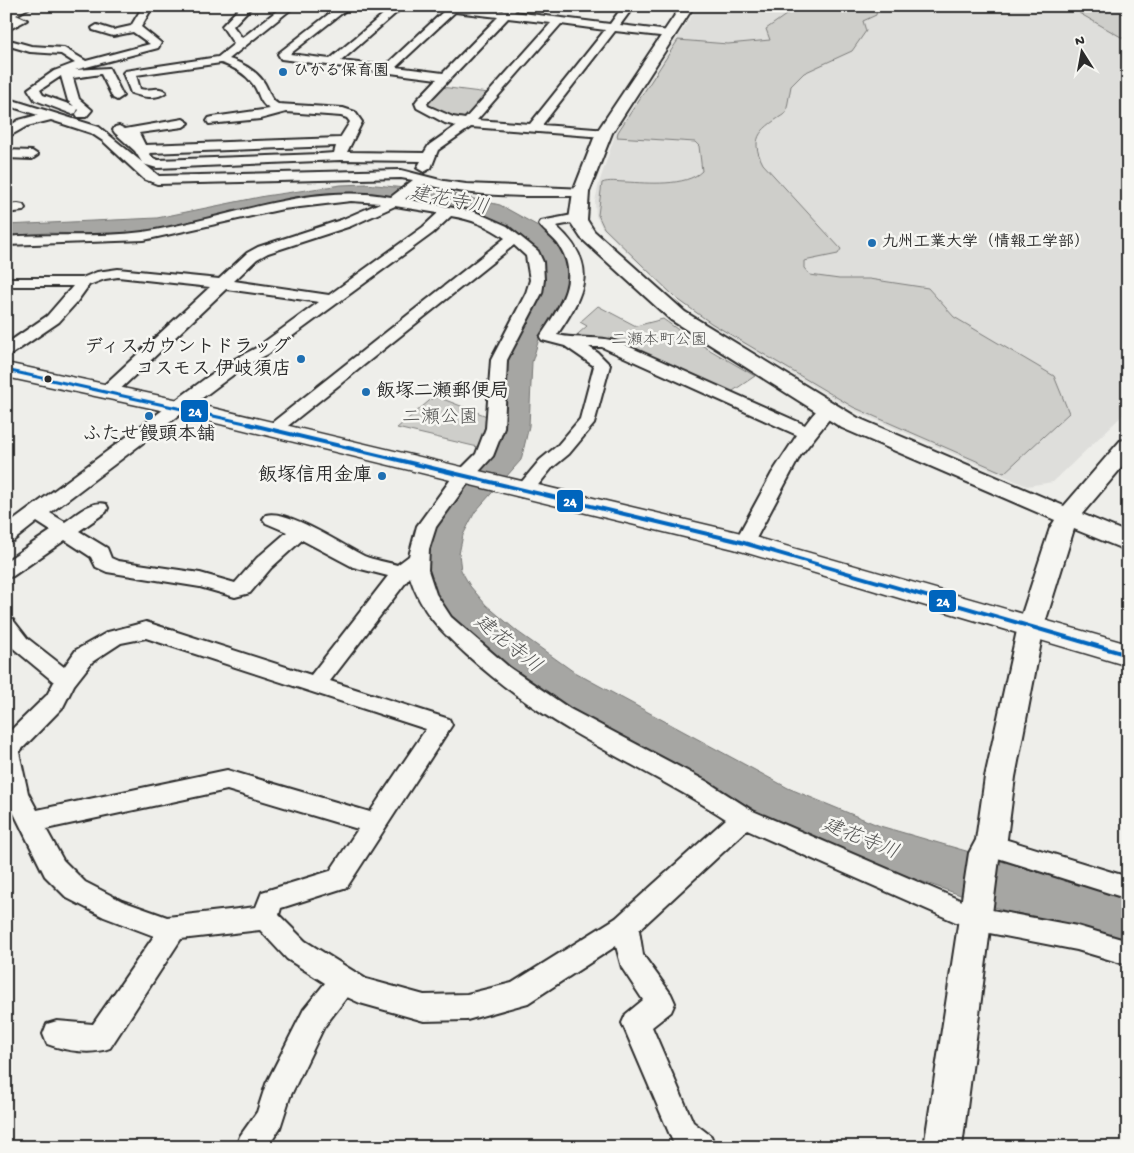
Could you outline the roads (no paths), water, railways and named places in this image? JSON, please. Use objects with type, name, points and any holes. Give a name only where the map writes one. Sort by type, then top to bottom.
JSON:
[{"type":"highway","points":[[6,370],[179,407],[744,543],[1128,655]]},
{"type":"street","points":[[7,20],[28,6]]},
{"type":"street","points":[[97,28],[113,33],[135,28],[148,6]]},
{"type":"street","points":[[241,44],[227,26],[247,6]]},
{"type":"street","points":[[222,60],[224,56],[290,6]]},
{"type":"street","points":[[346,6],[284,54],[285,57],[446,77]]},
{"type":"street","points":[[332,63],[399,6]]},
{"type":"street","points":[[435,6],[510,10],[559,20],[669,34]]},
{"type":"street","points":[[534,127],[629,6]]},
{"type":"street","points":[[688,6],[604,133],[582,192],[578,218],[587,234],[678,316],[850,423],[1128,543]]},
{"type":"street","points":[[387,70],[453,8]]},
{"type":"street","points":[[510,10],[421,103],[422,108],[449,120],[468,123],[604,133]]},
{"type":"street","points":[[106,392],[252,256],[263,250],[348,221],[394,201],[411,188],[422,178],[428,157],[433,148],[468,123],[559,20]]},
{"type":"street","points":[[135,28],[154,41],[156,43],[154,46],[84,64],[58,73],[34,88],[39,97],[115,126],[140,149],[148,161],[158,164],[340,156],[428,157]]},
{"type":"street","points":[[6,46],[13,44],[30,49],[64,51],[84,64]]},
{"type":"street","points":[[160,92],[144,94],[135,91],[129,73],[222,60],[248,72],[261,87],[264,100],[270,106],[284,109],[343,112],[351,115],[356,122],[340,148],[340,156]]},
{"type":"street","points":[[82,114],[86,110],[74,101],[66,75],[105,70],[117,96]]},
{"type":"street","points":[[6,101],[94,130],[107,138],[149,176],[157,180],[401,174],[450,186],[495,191],[582,192]]},
{"type":"street","points":[[214,121],[260,115],[284,109]]},
{"type":"street","points":[[6,134],[23,123],[50,116]]},
{"type":"street","points":[[140,149],[138,140],[130,130],[183,123]]},
{"type":"street","points":[[140,149],[344,142]]},
{"type":"street","points":[[6,154],[32,155]]},
{"type":"street","points":[[6,241],[52,238],[123,239],[283,205],[339,197],[368,197],[448,210],[488,222],[514,238],[533,254],[536,262],[537,280],[534,293],[499,360],[495,428],[484,456],[427,526],[419,549],[418,570],[426,596],[444,622],[502,674],[562,715],[698,788],[744,818],[975,911],[1128,953]]},
{"type":"street","points":[[6,536],[239,363],[262,351],[428,230],[448,210]]},
{"type":"street","points":[[578,218],[546,224],[564,241],[574,262],[578,279],[575,292],[548,337],[571,343],[604,342],[615,346],[807,433]]},
{"type":"street","points":[[274,430],[514,238]]},
{"type":"street","points":[[6,282],[84,282],[102,275],[118,273],[221,284],[330,300]]},
{"type":"street","points":[[6,351],[53,319],[71,300],[84,282]]},
{"type":"street","points":[[512,488],[564,450],[588,420],[602,365],[592,356],[571,343]]},
{"type":"street","points":[[744,543],[764,502],[807,433],[828,409]]},
{"type":"street","points":[[943,1147],[975,911],[1031,626],[1062,528],[1076,505],[1128,446]]},
{"type":"street","points":[[6,571],[99,508]]},
{"type":"street","points":[[36,514],[100,553],[103,562],[114,567],[200,580],[234,590],[243,588],[264,563],[300,531]]},
{"type":"street","points":[[273,519],[360,562],[402,573]]},
{"type":"street","points":[[316,684],[402,573],[419,558]]},
{"type":"street","points":[[6,625],[20,643],[66,680]]},
{"type":"street","points":[[146,630],[441,725],[338,879],[271,900],[264,918],[166,929],[113,910],[76,890],[54,868],[16,793],[6,748],[55,701],[66,680],[84,656],[114,637],[146,630]]},
{"type":"street","points":[[30,822],[227,780],[374,823]]},
{"type":"street","points":[[264,918],[296,950],[360,990],[424,1008],[467,1007],[518,994],[625,926],[744,818]]},
{"type":"street","points":[[988,850],[1128,888]]},
{"type":"street","points":[[625,926],[631,959],[661,1003],[636,1023],[683,1132],[700,1147]]},
{"type":"street","points":[[57,1034],[100,1038],[174,928]]},
{"type":"street","points":[[251,1147],[270,1118],[276,1094],[314,1018],[344,981]]},
{"type":"water","name":"建花寺川","points":[[366,184],[444,192],[500,205],[547,231],[563,248],[573,280],[548,330],[539,339],[532,362],[529,426],[521,460],[475,512],[463,535],[459,554],[461,570],[470,586],[486,605],[518,632],[574,672],[788,788],[880,826],[1128,898],[1128,947],[1006,911],[915,879],[808,837],[754,812],[568,710],[472,641],[437,602],[425,562],[435,520],[490,455],[501,373],[542,281],[519,236],[499,221],[455,208],[413,203],[408,199],[348,195],[174,228],[126,235],[47,233],[6,236],[6,225],[157,218],[265,196],[341,185]]},
{"type":"place","name":"ひかる保育園","points":[[283,72]]},
{"type":"place","name":"九州工業大学（情報工学部）","points":[[872,243]]},
{"type":"place","name":"ディスカウントドラッグ コスモス 伊岐須店","points":[[301,359]]},
{"type":"place","name":"飯塚二瀬郵便局","points":[[366,392]]},
{"type":"place","name":"ふたせ饅頭本舗","points":[[149,416]]},
{"type":"place","name":"飯塚信用金庫","points":[[382,476]]},
{"type":"park label","name":"二瀬本町公園","points":[[659,341]]},
{"type":"park label","name":"二瀬公園","points":[[440,418]]}]
